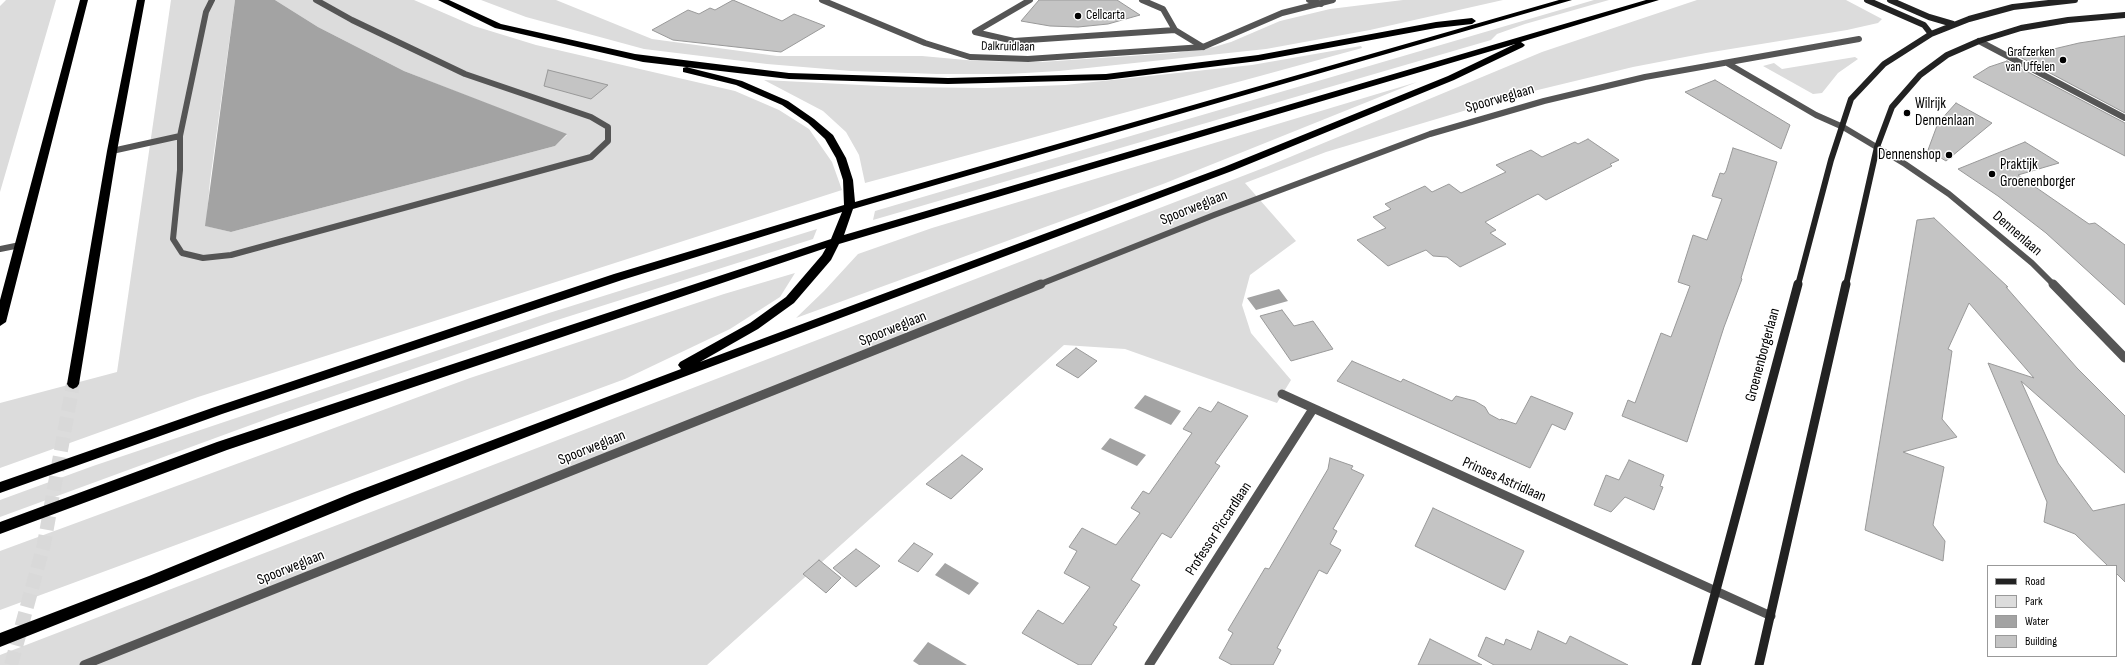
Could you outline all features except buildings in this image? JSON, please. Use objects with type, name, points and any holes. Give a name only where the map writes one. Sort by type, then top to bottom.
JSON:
[{"type":"highway","points":[[0,322],[84,0]]},
{"type":"highway","points":[[73,384],[112,150],[141,0]]},
{"type":"highway","points":[[442,0],[498,26],[635,57],[739,83],[785,103],[810,121],[829,137],[842,158],[848,180],[850,202],[843,226],[828,257],[790,300],[754,326],[696,359],[605,402]]},
{"type":"highway","points":[[0,488],[217,411],[588,287],[878,198],[1568,0]]},
{"type":"highway","points":[[0,528],[222,446],[809,249],[1655,0]]},
{"type":"highway","points":[[635,57],[789,76],[948,81],[1106,77],[1258,58],[1436,25],[1513,16]]},
{"type":"highway","points":[[0,640],[154,580],[357,497],[605,402],[1228,169],[1451,78],[1502,55],[1539,34]]},
{"type":"street","points":[[212,0],[206,12],[180,136],[180,170],[173,240],[182,253],[203,258],[231,255],[591,157],[608,141],[608,127],[592,117],[465,74],[352,20],[316,0]]},
{"type":"street","name":"Dalkruidlaan","points":[[822,0],[926,43],[970,57],[1028,59],[1203,47],[1282,13],[1333,0]]},
{"type":"street","points":[[1030,0],[975,32],[1014,41],[1175,30]]},
{"type":"street","points":[[1142,0],[1163,9],[1175,30],[1203,47]]},
{"type":"street","points":[[1309,0],[1321,4]]},
{"type":"street","points":[[1867,0],[1924,25],[1931,34]]},
{"type":"street","points":[[1890,0],[1929,17],[1953,24]]},
{"type":"street","name":"Groenenborgerlaan","points":[[1696,665],[1831,160],[1843,127],[1850,99],[1884,64],[1931,34],[1953,24],[2013,7],[2075,0]]},
{"type":"street","points":[[1759,665],[1877,147],[1892,107],[1920,74],[1947,55],[1979,41],[2021,28],[2068,20],[2125,15]]},
{"type":"street","name":"Spoorweglaan","points":[[84,665],[1324,172],[1430,134],[1544,101],[1645,77],[1859,39]]},
{"type":"street","points":[[1979,41],[2125,118]]},
{"type":"street","points":[[1727,62],[1816,115],[1843,127],[1877,147]]},
{"type":"street","points":[[112,150],[180,136]]},
{"type":"street","name":"Dennenlaan","points":[[1877,147],[1928,179],[1978,217],[2032,264],[2125,358]]},
{"type":"street","points":[[0,249],[20,244]]},
{"type":"street","name":"Prinses Astridlaan","points":[[1282,394],[1716,591]]},
{"type":"street","name":"Professor Piccardlaan","points":[[1149,665],[1313,409]]},
{"type":"street","points":[[1716,591],[1771,616]]},
{"type":"green space","points":[[6,0],[56,0],[0,192],[0,6]]},
{"type":"green space","points":[[171,0],[235,0],[210,181],[206,226],[231,232],[555,146],[567,135],[404,71],[318,27],[275,0],[414,0],[474,26],[536,45],[735,91],[779,110],[809,129],[832,162],[842,190],[198,397],[0,468],[0,403],[117,372]]},
{"type":"green space","points":[[481,0],[556,0],[652,39],[777,56],[922,56],[977,61],[1041,62],[1174,53],[1214,47],[1231,42],[1280,21],[1330,9],[1403,0],[1503,0],[1370,30],[1266,49],[1059,71],[1008,74],[937,74],[851,71],[767,64],[644,49],[526,17]]},
{"type":"green space","points":[[1594,0],[1609,0],[1525,24],[1497,34],[1491,40],[873,220],[875,211]]},
{"type":"green space","points":[[1697,0],[1846,0],[1882,19],[1878,23],[1847,30],[1706,53],[1633,67],[1517,95],[1326,152],[1245,183],[1296,241],[1250,275],[1242,305],[1251,333],[1291,380],[1277,403],[1125,349],[1064,345],[707,665],[0,665],[0,655],[1266,167],[1542,52]]},
{"type":"green space","points":[[1361,46],[1362,48],[865,183],[859,155],[846,132],[823,111],[764,80],[900,87],[986,88],[1065,85],[1252,65]]},
{"type":"green space","points":[[1855,57],[1858,59],[1838,73],[1822,93],[1813,94],[1763,66],[1774,63],[1782,69]]},
{"type":"green space","points":[[1417,82],[1163,184],[796,318],[824,291],[858,254],[932,228]]},
{"type":"green space","points":[[817,229],[813,239],[551,322],[278,415],[0,517],[0,500],[93,466],[549,313]]},
{"type":"green space","points":[[795,273],[780,297],[730,329],[625,379],[0,610],[0,551],[470,378],[724,294]]},
{"type":"water","points":[[235,0],[275,0],[318,27],[404,71],[567,134],[555,146],[231,232],[205,226]]},
{"type":"water","points":[[1279,289],[1288,301],[1256,310],[1247,298]]},
{"type":"water","points":[[1145,395],[1181,411],[1171,425],[1134,408]]},
{"type":"water","points":[[1110,438],[1146,455],[1137,466],[1101,449]]},
{"type":"water","points":[[945,563],[979,583],[969,595],[935,575]]},
{"type":"water","points":[[928,642],[967,665],[919,665],[913,661]]},
{"type":"tunnel","points":[[11,665],[44,544],[73,384]]},
{"type":"place","name":"Cellcarta","points":[[1078,16]]},
{"type":"place","name":"Grafzerken van Uffelen","points":[[2063,60]]},
{"type":"place","name":"Wilrijk Dennenlaan","points":[[1907,113]]},
{"type":"place","name":"Dennenshop","points":[[1949,155]]},
{"type":"place","name":"Praktijk Groenenborger","points":[[1992,174]]}]
